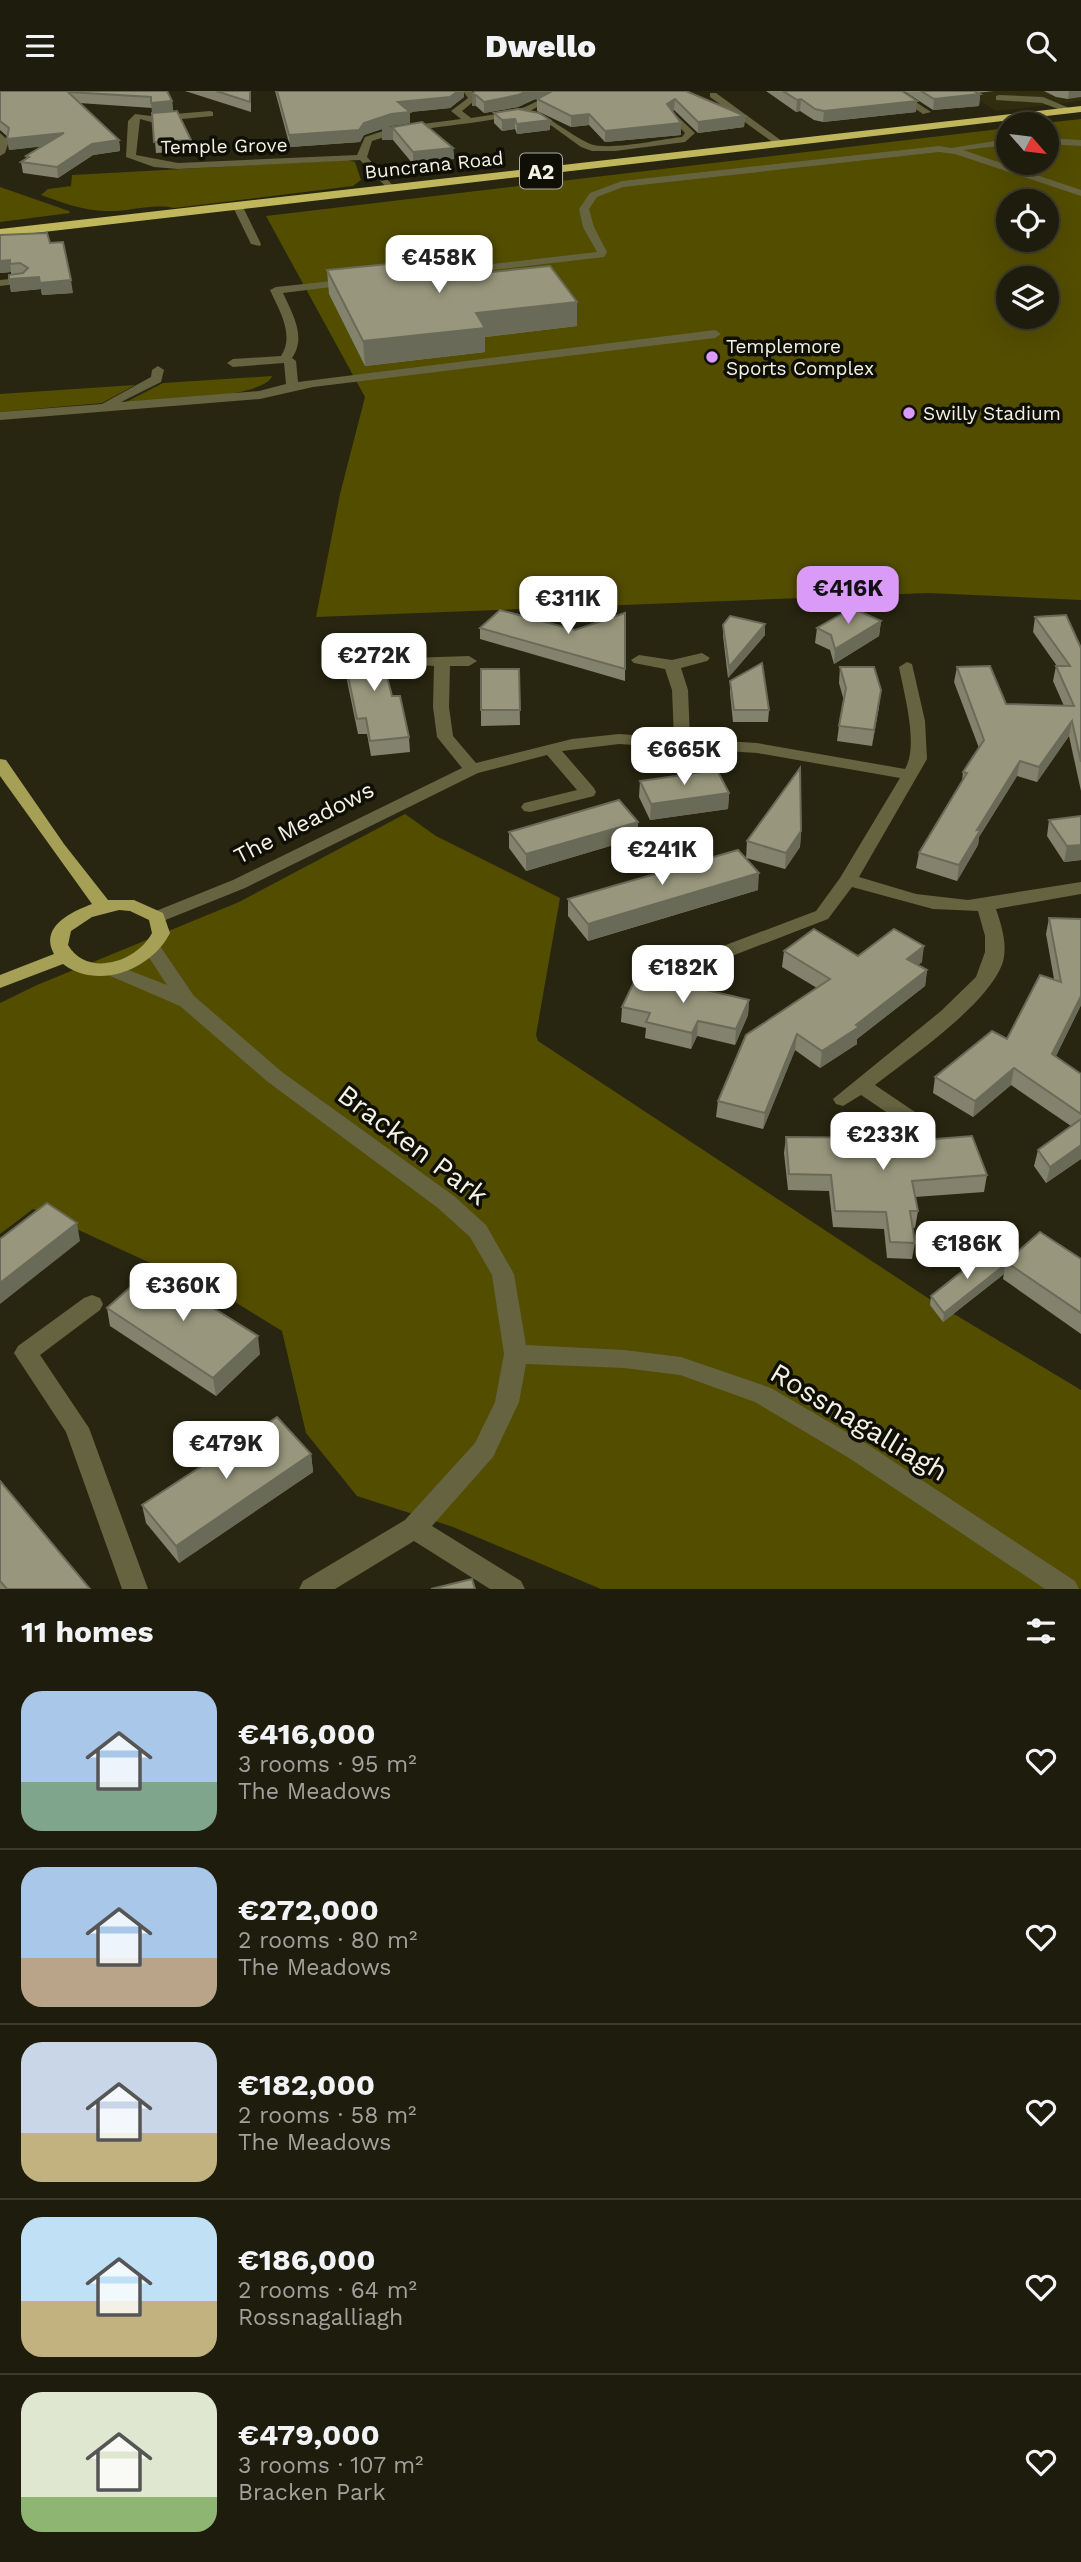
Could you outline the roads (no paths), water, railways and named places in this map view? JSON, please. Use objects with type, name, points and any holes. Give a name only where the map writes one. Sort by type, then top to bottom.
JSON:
[{"type":"highway","name":"Buncrana Road","points":[[0,233],[1075,110]]},
{"type":"main road","points":[[0,764],[58,848],[103,906]]},
{"type":"main road","points":[[103,906],[134,906],[157,918],[162,933],[152,950],[125,965],[108,968],[91,968],[76,964],[66,956],[60,947],[60,937],[65,927],[81,914],[103,906]]},
{"type":"main road","points":[[0,982],[66,956]]},
{"type":"street","points":[[467,91],[473,98],[456,111],[469,121]]},
{"type":"street","points":[[390,188],[362,157],[368,139],[392,131],[523,111],[562,91]]},
{"type":"street","points":[[893,91],[926,112]]},
{"type":"street","points":[[713,95],[781,144]]},
{"type":"street","points":[[999,98],[1043,100],[1075,110]]},
{"type":"street","points":[[523,111],[555,124],[584,145],[601,149],[685,139],[690,133],[674,116]]},
{"type":"street","name":"Temple Grove","points":[[210,114],[151,119],[138,116],[133,121],[131,157],[148,165],[168,167],[279,164],[362,157]]},
{"type":"street","points":[[0,136],[4,141],[0,153]]},
{"type":"street","points":[[1059,142],[1081,143]]},
{"type":"street","points":[[455,271],[600,255],[602,252],[583,219],[583,211],[591,197],[611,187],[996,143]]},
{"type":"street","points":[[939,149],[956,151],[1081,193]]},
{"type":"street","points":[[237,205],[256,244]]},
{"type":"street","points":[[0,283],[21,281]]},
{"type":"street","points":[[285,359],[290,354],[295,338],[276,290],[359,281]]},
{"type":"street","points":[[0,416],[260,395],[292,384],[324,383],[715,334]]},
{"type":"street","points":[[233,363],[285,359],[290,361],[292,384]]},
{"type":"street","points":[[98,408],[157,379],[158,370]]},
{"type":"street","points":[[639,660],[672,665],[702,658]]},
{"type":"street","points":[[415,661],[469,661]]},
{"type":"street","points":[[442,662],[441,708],[445,737],[472,769]]},
{"type":"street","points":[[672,665],[680,690],[682,742]]},
{"type":"street","points":[[717,955],[822,915],[848,880],[919,759],[917,721],[907,667]]},
{"type":"street","name":"The Meadows","points":[[157,918],[239,884],[472,769],[551,749],[619,739],[682,742],[757,748],[912,775]]},
{"type":"street","points":[[530,807],[588,792],[551,749]]},
{"type":"street","points":[[848,880],[934,904],[985,905],[1058,888],[1081,888]]},
{"type":"street","points":[[843,1099],[974,994],[991,969],[993,923],[985,905]]},
{"type":"street","name":"Bracken Park","points":[[152,950],[187,1001],[275,1077],[446,1202],[478,1231],[503,1274],[516,1354],[507,1402],[484,1450],[414,1528],[312,1589]]},
{"type":"street","name":"Bracken Park","points":[[108,968],[187,1001]]},
{"type":"street","points":[[861,1084],[911,1119]]},
{"type":"street","points":[[92,1304],[26,1353],[76,1428],[135,1589]]},
{"type":"street","name":"Rossnagalliagh","points":[[516,1354],[624,1359],[681,1366],[763,1395],[858,1451],[1066,1589]]},
{"type":"street","points":[[414,1528],[512,1589]]},
{"type":"place","name":"Templemore Sports Complex","points":[[712,357]]},
{"type":"place","name":"Swilly Stadium","points":[[909,413]]}]
